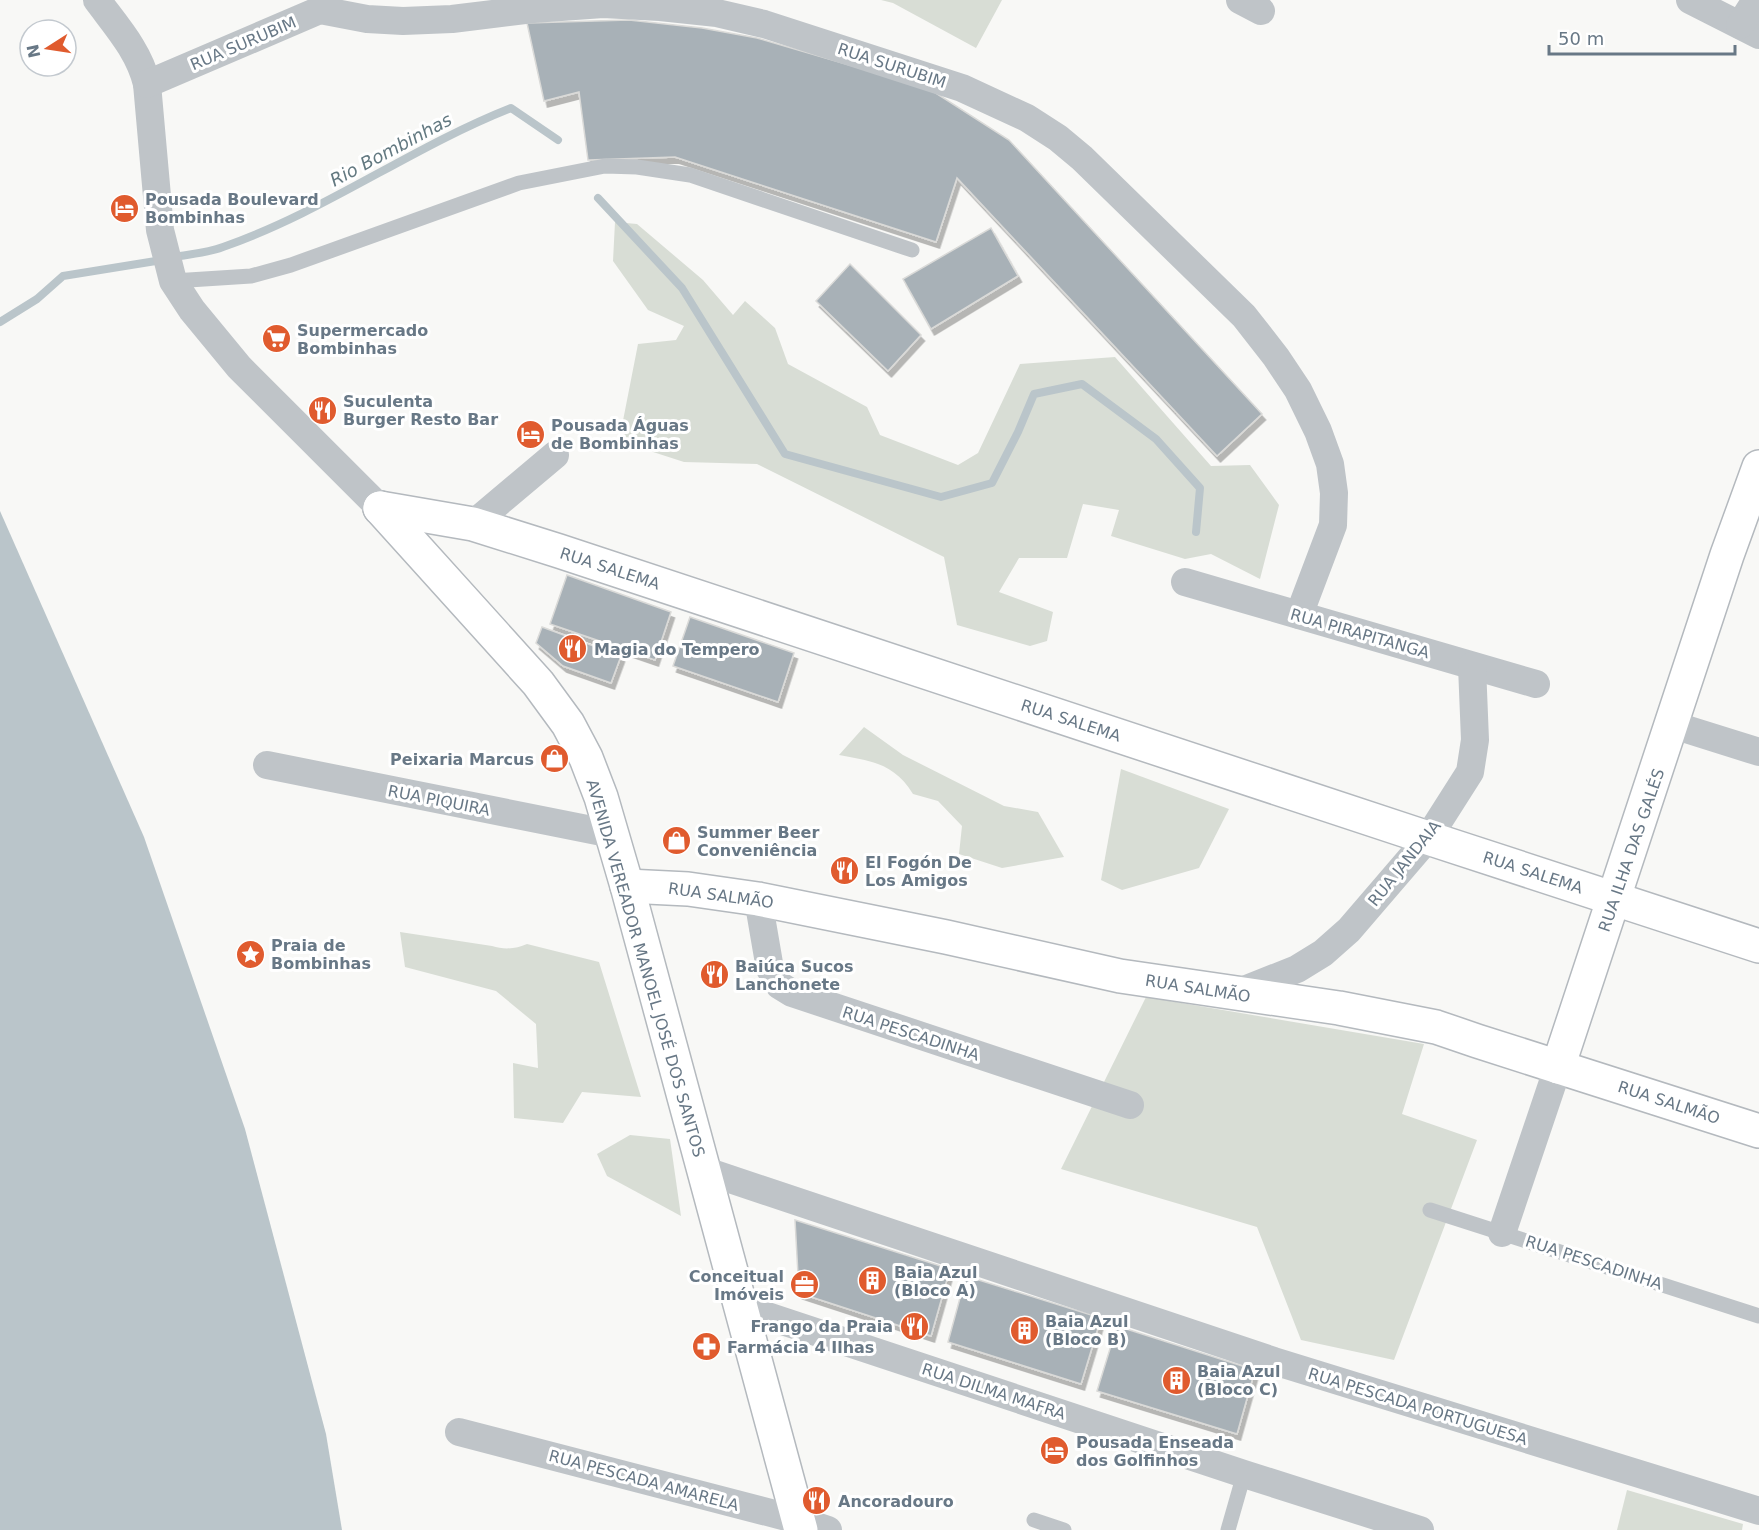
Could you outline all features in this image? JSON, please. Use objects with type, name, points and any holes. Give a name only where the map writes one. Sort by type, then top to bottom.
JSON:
[{"type":"main road","name":"RUA ILHA DAS GALÉS","points":[[1558,1066],[1673,725],[1727,555],[1759,467]]},
{"type":"main road","name":"RUA SALEMA","points":[[380,508],[473,524],[1759,946]]},
{"type":"main road","name":"AVENIDA VEREADOR MANOEL JOSÉ DOS SANTOS","points":[[380,508],[538,683],[568,724],[586,758],[627,886],[740,1307],[809,1527]]},
{"type":"main road","name":"RUA SALMÃO","points":[[627,886],[688,889],[758,899],[946,937],[1120,976],[1339,1008],[1436,1027],[1759,1131]]},
{"type":"street","name":"AVENIDA VEREADOR MANOEL JOSÉ DOS SANTOS","points":[[97,0],[134,49],[147,84],[160,231],[173,278],[192,310],[239,367],[380,508]]},
{"type":"street","points":[[1690,0],[1750,30],[1756,0]]},
{"type":"street","name":"RUA SURUBIM","points":[[147,84],[320,10],[367,19],[452,20],[533,9],[603,4],[717,13],[764,24],[962,88],[1027,118],[1058,138],[1082,158],[1244,316],[1298,390],[1318,431],[1330,464],[1334,493],[1333,525],[1299,615]]},
{"type":"street","points":[[473,524],[555,455]]},
{"type":"street","name":"RUA PIRAPITANGA","points":[[1185,582],[1536,684]]},
{"type":"street","name":"RUA JANDAIA","points":[[1234,994],[1297,969],[1323,952],[1349,930],[1428,838],[1470,772],[1475,740],[1472,666]]},
{"type":"street","points":[[1673,725],[1759,752]]},
{"type":"street","name":"RUA PIQUIRA","points":[[267,765],[612,834]]},
{"type":"street","name":"RUA PESCADINHA","points":[[758,899],[770,969],[779,985],[792,993],[1130,1105]]},
{"type":"street","name":"RUA ILHA DAS GALÉS","points":[[1502,1233],[1558,1066]]},
{"type":"street","name":"RUA PESCADA PORTUGUESA","points":[[703,1170],[1274,1361],[1759,1511]]},
{"type":"street","name":"RUA DILMA MAFRA","points":[[740,1307],[1420,1530]]},
{"type":"street","name":"RUA PESCADA AMARELA","points":[[459,1432],[809,1527]]},
{"type":"lane","points":[[173,278],[251,276],[291,265],[519,183],[605,166],[637,167],[690,175],[912,250]]},
{"type":"lane","name":"RUA PESCADINHA","points":[[1430,1210],[1759,1316]]},
{"type":"lane","points":[[1228,1530],[1244,1474]]},
{"type":"lane","points":[[1034,1520],[1064,1530]]},
{"type":"shaded area","points":[[881,0],[1002,0],[976,48],[893,3]]},
{"type":"shaded area","points":[[615,222],[637,224],[703,280],[733,315],[745,301],[775,328],[788,364],[867,407],[880,435],[958,465],[978,453],[1020,364],[1115,357],[1211,466],[1250,465],[1279,505],[1260,579],[1211,554],[1185,559],[1111,536],[1119,510],[1083,504],[1067,558],[1019,558],[999,592],[1053,612],[1047,641],[1030,646],[957,625],[944,557],[757,464],[684,462],[619,441],[638,344],[676,340],[684,326],[648,310],[613,261]]},
{"type":"shaded area","points":[[0,511],[144,837],[245,1129],[326,1434],[342,1530],[0,1530]]},
{"type":"shaded area","points":[[864,727],[903,755],[1004,806],[1038,812],[1064,857],[1002,868],[959,854],[962,826],[938,801],[913,794],[898,776],[881,765],[839,755]]},
{"type":"shaded area","points":[[1121,769],[1229,809],[1199,868],[1122,890],[1101,880]]},
{"type":"shaded area","points":[[400,932],[501,948],[514,948],[527,944],[599,962],[641,1097],[582,1092],[563,1123],[514,1118],[513,1063],[538,1068],[536,1024],[496,991],[405,967]]},
{"type":"shaded area","points":[[1146,997],[1424,1044],[1402,1114],[1477,1140],[1394,1360],[1301,1340],[1257,1227],[1061,1169]]},
{"type":"shaded area","points":[[630,1135],[670,1139],[681,1216],[607,1176],[597,1154]]},
{"type":"shaded area","points":[[1627,1490],[1743,1524],[1742,1530],[1617,1530]]},
{"type":"building","points":[[629,20],[702,28],[757,38],[928,88],[1009,140],[1262,414],[1217,456],[957,178],[936,242],[675,157],[588,160],[579,92],[544,101],[527,23]]},
{"type":"building","points":[[991,228],[1018,276],[931,329],[903,279]]},
{"type":"building","points":[[850,264],[921,335],[888,371],[816,301]]},
{"type":"building","points":[[567,575],[671,612],[655,660],[550,624]]},
{"type":"building","points":[[690,617],[794,653],[778,702],[673,666]]},
{"type":"building","name":"Magia do Tempero","points":[[542,627],[621,656],[611,683],[563,666],[536,643]]},
{"type":"building","name":"Baia Azul (Bloco A)","points":[[795,1220],[950,1269],[931,1336],[799,1293]]},
{"type":"building","name":"Baia Azul (Bloco B)","points":[[966,1276],[1101,1318],[1081,1384],[948,1342]]},
{"type":"building","name":"Baia Azul (Bloco C)","points":[[1117,1326],[1255,1370],[1237,1434],[1097,1391]]},
{"type":"waterway","name":"Rio Bombinhas","points":[[174,257],[217,249],[260,233],[332,198],[438,141],[511,108],[558,140]]},
{"type":"waterway","points":[[598,198],[682,288],[785,454],[941,497],[992,483],[1034,394],[1082,384],[1156,439],[1200,488],[1196,532]]},
{"type":"waterway","name":"Rio Bombinhas","points":[[0,322],[37,299],[63,276],[162,260]]},
{"type":"place","name":"Pousada Boulevard Bombinhas","points":[[124,208]]},
{"type":"place","name":"Supermercado Bombinhas","points":[[276,339]]},
{"type":"place","name":"Suculenta Burger Resto Bar","points":[[322,410]]},
{"type":"place","name":"Pousada Águas de Bombinhas","points":[[530,434]]},
{"type":"place","name":"Magia do Tempero","points":[[573,649]]},
{"type":"place","name":"Peixaria Marcus","points":[[555,759]]},
{"type":"place","name":"Summer Beer Conveniência","points":[[676,841]]},
{"type":"place","name":"El Fogón De Los Amigos","points":[[844,871]]},
{"type":"place","name":"Praia de Bombinhas","points":[[250,954]]},
{"type":"place","name":"Baiúca Sucos Lanchonete","points":[[714,975]]},
{"type":"place","name":"Baia Azul (Bloco A)","points":[[873,1281]]},
{"type":"place","name":"Conceitual Imóveis","points":[[805,1285]]},
{"type":"place","name":"Frango da Praia","points":[[914,1326]]},
{"type":"place","name":"Baia Azul (Bloco B)","points":[[1024,1330]]},
{"type":"place","name":"Farmácia 4 Ilhas","points":[[706,1347]]},
{"type":"place","name":"Baia Azul (Bloco C)","points":[[1176,1380]]},
{"type":"place","name":"Pousada Enseada dos Golfinhos","points":[[1055,1451]]},
{"type":"place","name":"Ancoradouro","points":[[817,1501]]}]
